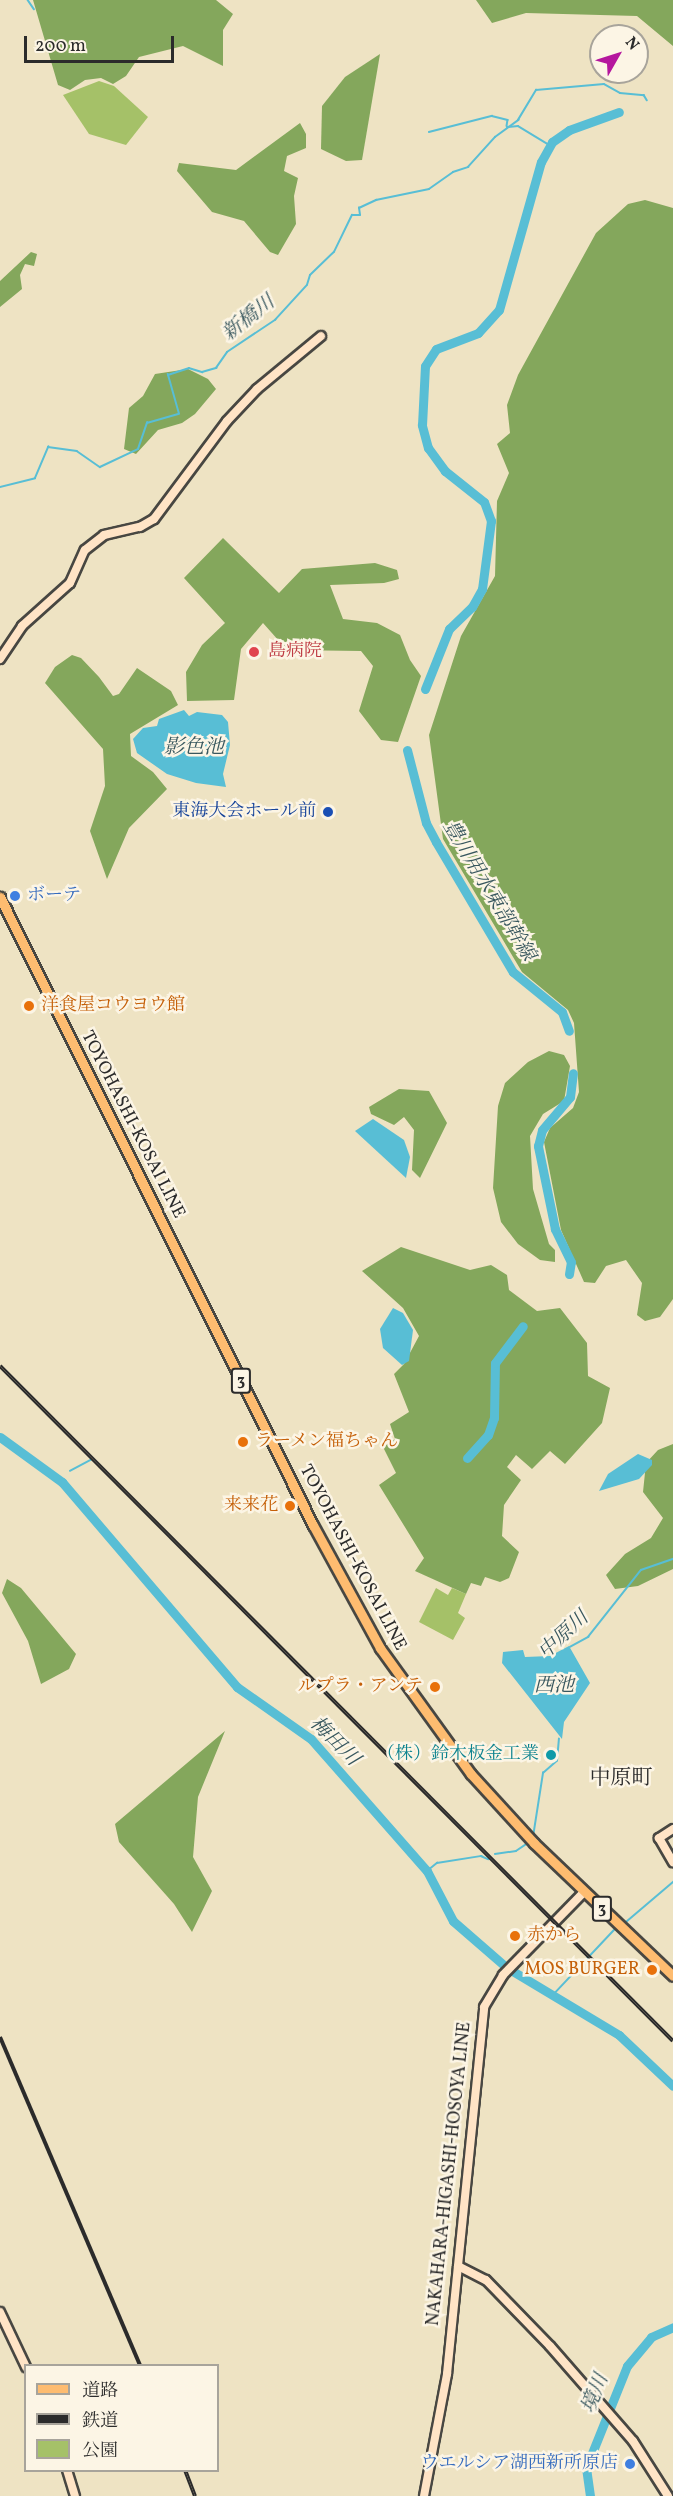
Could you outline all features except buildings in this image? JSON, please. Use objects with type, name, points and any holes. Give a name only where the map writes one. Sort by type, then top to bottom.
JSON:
[{"type":"main road","name":"TOYOHASHI-KOSAI LINE","points":[[0,897],[352,1601],[406,1689],[471,1774],[531,1839],[673,1976]]},
{"type":"street","points":[[0,658],[22,626],[70,583],[85,550],[104,535],[140,527],[154,519],[227,421],[267,381],[321,336]]},
{"type":"street","points":[[673,1829],[659,1838],[673,1862]]},
{"type":"street","name":"NAKAHARA-HIGASHI-HOSOYA LINE","points":[[424,2496],[441,2417],[458,2266],[480,2024],[492,1990],[503,1975],[584,1892]]},
{"type":"street","points":[[458,2266],[486,2280],[605,2409],[647,2460],[668,2496]]},
{"type":"street","points":[[0,2312],[25,2364]]},
{"type":"street","points":[[68,2472],[75,2496]]},
{"type":"green space","points":[[33,0],[216,0],[233,14],[223,30],[223,66],[183,46],[139,57],[126,76],[113,84],[101,78],[85,80],[70,90],[58,85]]},
{"type":"green space","points":[[476,0],[673,0],[673,46],[637,16],[526,13],[492,23]]},
{"type":"green space","points":[[380,54],[362,160],[346,161],[321,149],[322,106],[345,77]]},
{"type":"green space","points":[[99,81],[114,86],[148,117],[126,145],[89,134],[63,95]]},
{"type":"green space","points":[[300,123],[306,134],[306,148],[287,156],[284,171],[298,178],[294,196],[296,224],[278,255],[270,252],[244,221],[212,212],[177,171],[179,163],[236,170]]},
{"type":"green space","points":[[645,200],[673,208],[673,1299],[660,1317],[645,1321],[637,1315],[642,1283],[626,1260],[606,1266],[595,1283],[584,1282],[561,1230],[544,1142],[550,1128],[573,1108],[579,1092],[574,1023],[568,1010],[522,972],[443,839],[429,735],[461,636],[495,576],[497,501],[509,473],[497,444],[510,433],[507,405],[518,375],[596,233],[628,204]]},
{"type":"green space","points":[[31,252],[37,254],[34,266],[25,264],[20,275],[22,289],[0,307],[0,281]]},
{"type":"green space","points":[[188,369],[208,379],[216,389],[195,414],[182,423],[158,430],[136,454],[124,449],[129,408],[143,396],[155,374]]},
{"type":"green space","points":[[223,538],[279,593],[302,569],[375,563],[397,570],[399,579],[384,583],[330,585],[343,619],[377,623],[400,635],[410,660],[421,676],[398,742],[381,740],[359,711],[373,666],[361,651],[287,650],[263,623],[241,649],[234,700],[187,701],[186,672],[202,645],[225,623],[184,578]]},
{"type":"green space","points":[[72,655],[81,658],[113,696],[119,694],[137,668],[171,691],[178,705],[130,734],[131,756],[153,772],[167,789],[129,828],[107,879],[90,831],[105,786],[103,749],[45,683],[55,667]]},
{"type":"green space","points":[[549,1051],[564,1055],[570,1066],[564,1101],[543,1114],[530,1136],[533,1189],[549,1244],[555,1250],[555,1262],[540,1260],[518,1244],[501,1222],[493,1188],[498,1106],[505,1083],[528,1062]]},
{"type":"green space","points":[[399,1089],[429,1091],[447,1123],[420,1178],[412,1170],[414,1130],[404,1117],[394,1125],[371,1114],[369,1107]]},
{"type":"green space","points":[[401,1247],[470,1270],[491,1265],[507,1275],[509,1290],[537,1311],[560,1308],[587,1343],[588,1376],[610,1388],[602,1423],[565,1464],[550,1451],[532,1469],[516,1455],[507,1467],[521,1480],[504,1505],[502,1536],[519,1552],[509,1578],[500,1582],[485,1577],[481,1586],[471,1583],[466,1594],[415,1571],[424,1558],[379,1485],[396,1473],[383,1447],[395,1439],[390,1424],[409,1412],[394,1374],[404,1364],[419,1336],[403,1308],[362,1271]]},
{"type":"green space","points":[[673,1444],[673,1569],[638,1586],[615,1589],[606,1575],[625,1554],[651,1538],[663,1518],[643,1492],[646,1463],[658,1450]]},
{"type":"green space","points":[[7,1579],[21,1588],[76,1654],[69,1669],[41,1684],[28,1641],[2,1593]]},
{"type":"green space","points":[[436,1588],[448,1595],[452,1588],[466,1594],[458,1613],[465,1618],[453,1640],[419,1622]]},
{"type":"green space","points":[[225,1731],[198,1797],[193,1857],[212,1891],[192,1932],[174,1904],[119,1842],[115,1824]]},
{"type":"water","name":"影色池","points":[[184,710],[189,716],[197,712],[222,715],[228,722],[230,745],[223,774],[226,787],[196,783],[167,774],[137,753],[133,739],[143,728],[157,726],[159,719]]},
{"type":"water","points":[[373,1119],[404,1140],[410,1157],[406,1178],[355,1131]]},
{"type":"water","points":[[393,1308],[403,1313],[413,1330],[409,1361],[402,1365],[383,1348],[380,1329]]},
{"type":"water","points":[[638,1454],[652,1460],[652,1465],[639,1479],[599,1491],[608,1474]]},
{"type":"water","name":"西池","points":[[569,1646],[590,1683],[564,1722],[562,1739],[502,1663],[503,1652],[523,1650],[525,1657],[550,1656]]},
{"type":"waterway","points":[[28,0],[34,9]]},
{"type":"waterway","name":"新橋川","points":[[0,487],[35,478],[48,447],[77,451],[100,467],[138,449],[147,423],[179,414],[168,375],[189,368],[202,372],[216,368],[227,352],[275,320],[307,285],[310,275],[334,252],[352,215],[360,215],[359,208],[376,200],[429,189],[453,172],[468,167],[495,137],[518,120],[536,90],[604,84],[620,93],[644,95],[647,100]]},
{"type":"waterway","name":"豊川用水東部幹線","points":[[425,689],[449,629],[472,607],[482,589],[491,521],[484,502],[445,471],[428,448],[422,425],[425,366],[436,349],[478,333],[499,310],[541,162],[552,142],[569,130],[619,112]]},
{"type":"waterway","points":[[429,132],[492,116],[508,120],[507,126]]},
{"type":"waterway","points":[[507,127],[518,126],[550,145]]},
{"type":"waterway","name":"豊川用水東部幹線","points":[[407,750],[426,823],[436,842],[513,972],[562,1012],[569,1031]]},
{"type":"waterway","name":"豊川用水東部幹線","points":[[569,1274],[571,1262],[555,1229],[538,1146],[542,1130],[570,1097],[573,1073]]},
{"type":"waterway","name":"豊川用水東部幹線","points":[[467,1458],[488,1435],[494,1418],[495,1363],[523,1326]]},
{"type":"waterway","name":"梅田川","points":[[0,1437],[62,1482],[237,1687],[311,1739],[427,1871],[453,1921],[506,1967],[619,2035],[673,2086]]},
{"type":"waterway","points":[[70,1471],[91,1460]]},
{"type":"waterway","name":"中原川","points":[[570,1647],[588,1637],[641,1570],[673,1559]]},
{"type":"waterway","points":[[533,1837],[543,1773],[557,1761],[559,1739]]},
{"type":"waterway","points":[[495,1854],[516,1851],[528,1843]]},
{"type":"waterway","points":[[427,1871],[437,1863],[481,1856],[488,1859]]},
{"type":"waterway","points":[[626,1922],[673,1882]]},
{"type":"waterway","points":[[553,1995],[616,1928]]},
{"type":"waterway","name":"境川","points":[[590,2496],[586,2468],[627,2366],[651,2337],[673,2327]]},
{"type":"railway","points":[[0,1366],[673,2041]]},
{"type":"railway","points":[[0,2037],[139,2364]]},
{"type":"railway","points":[[186,2472],[195,2496]]},
{"type":"place","name":"島病院","points":[[254,652]]},
{"type":"place","name":"東海大会ホール前","points":[[328,812]]},
{"type":"place","name":"ボーテ","points":[[15,896]]},
{"type":"place","name":"洋食屋コウヨウ館","points":[[29,1006]]},
{"type":"place","name":"ラーメン福ちゃん","points":[[243,1442]]},
{"type":"place","name":"来来花","points":[[290,1506]]},
{"type":"place","name":"ルプラ・アンテ","points":[[435,1687]]},
{"type":"place","name":"（株）鈴木板金工業","points":[[551,1755]]},
{"type":"place","name":"赤から","points":[[515,1936]]},
{"type":"place","name":"MOS BURGER","points":[[652,1970]]},
{"type":"place","name":"ウエルシア湖西新所原店","points":[[630,2464]]},
{"type":"district","name":"中原町","points":[[621,1779]]}]
